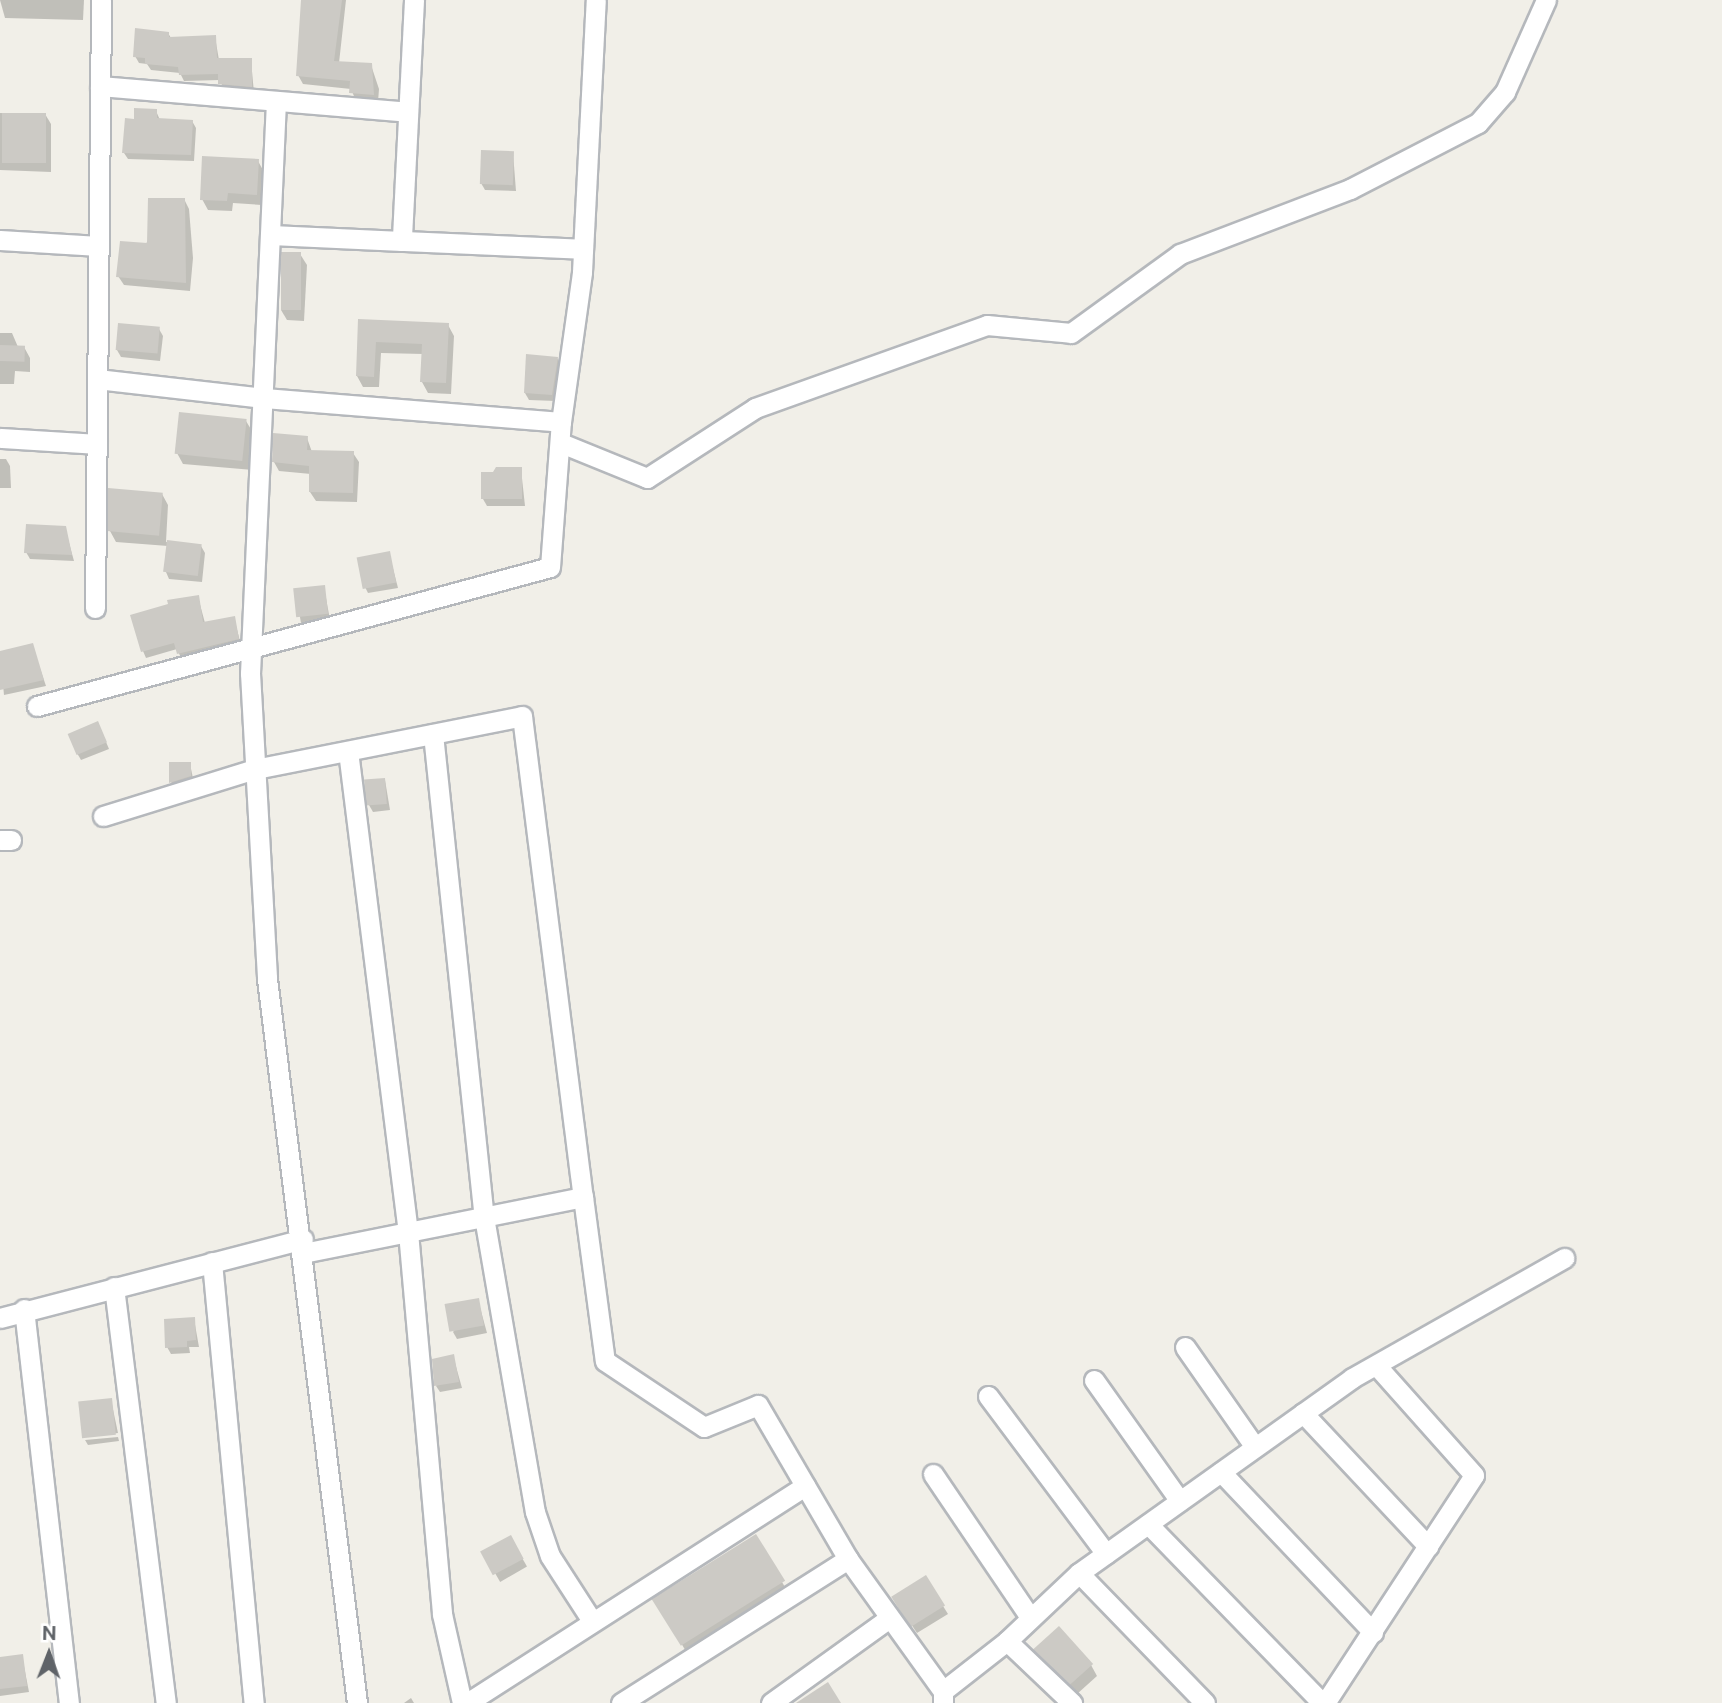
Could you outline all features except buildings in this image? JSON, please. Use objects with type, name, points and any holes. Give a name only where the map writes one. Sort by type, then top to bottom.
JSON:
[{"type":"street","points":[[95,608],[101,0]]},
{"type":"street","points":[[402,241],[414,0]]},
{"type":"street","points":[[37,706],[550,567],[561,422],[583,249],[596,0]]},
{"type":"street","points":[[561,443],[647,478],[755,408],[987,325],[1071,333],[1180,254],[1350,189],[1478,123],[1505,92],[1546,0]]},
{"type":"street","points":[[100,86],[407,112]]},
{"type":"street","points":[[276,101],[250,649],[255,769],[267,979],[304,1246],[357,1703]]},
{"type":"street","points":[[271,235],[583,249]]},
{"type":"street","points":[[0,240],[99,246]]},
{"type":"street","points":[[97,379],[264,398],[561,422]]},
{"type":"street","points":[[0,438],[97,444]]},
{"type":"street","points":[[103,816],[255,769],[522,716],[605,1361],[701,1426],[758,1405],[848,1559],[943,1697],[1079,1573],[1303,1413],[1376,1364],[1564,1258]]},
{"type":"street","points":[[433,734],[484,1217],[540,1534],[592,1621]]},
{"type":"street","points":[[348,751],[408,1232],[442,1614],[464,1703],[805,1486]]},
{"type":"street","points":[[0,1318],[212,1262],[408,1232],[583,1196]]},
{"type":"street","points":[[212,1262],[254,1703]]},
{"type":"street","points":[[114,1287],[166,1703]]},
{"type":"street","points":[[24,1310],[69,1703]]},
{"type":"street","points":[[1185,1347],[1255,1447]]},
{"type":"street","points":[[1148,1524],[1323,1703],[1373,1632],[1474,1475],[1376,1364]]},
{"type":"street","points":[[1094,1380],[1180,1501]]},
{"type":"street","points":[[988,1396],[1106,1554]]},
{"type":"street","points":[[1303,1413],[1428,1546]]},
{"type":"street","points":[[1220,1472],[1373,1632]]},
{"type":"street","points":[[933,1474],[1030,1617]]},
{"type":"street","points":[[621,1703],[848,1559]]},
{"type":"street","points":[[1079,1573],[1205,1703]]},
{"type":"street","points":[[771,1703],[888,1619]]},
{"type":"street","points":[[1007,1641],[1072,1703]]}]
